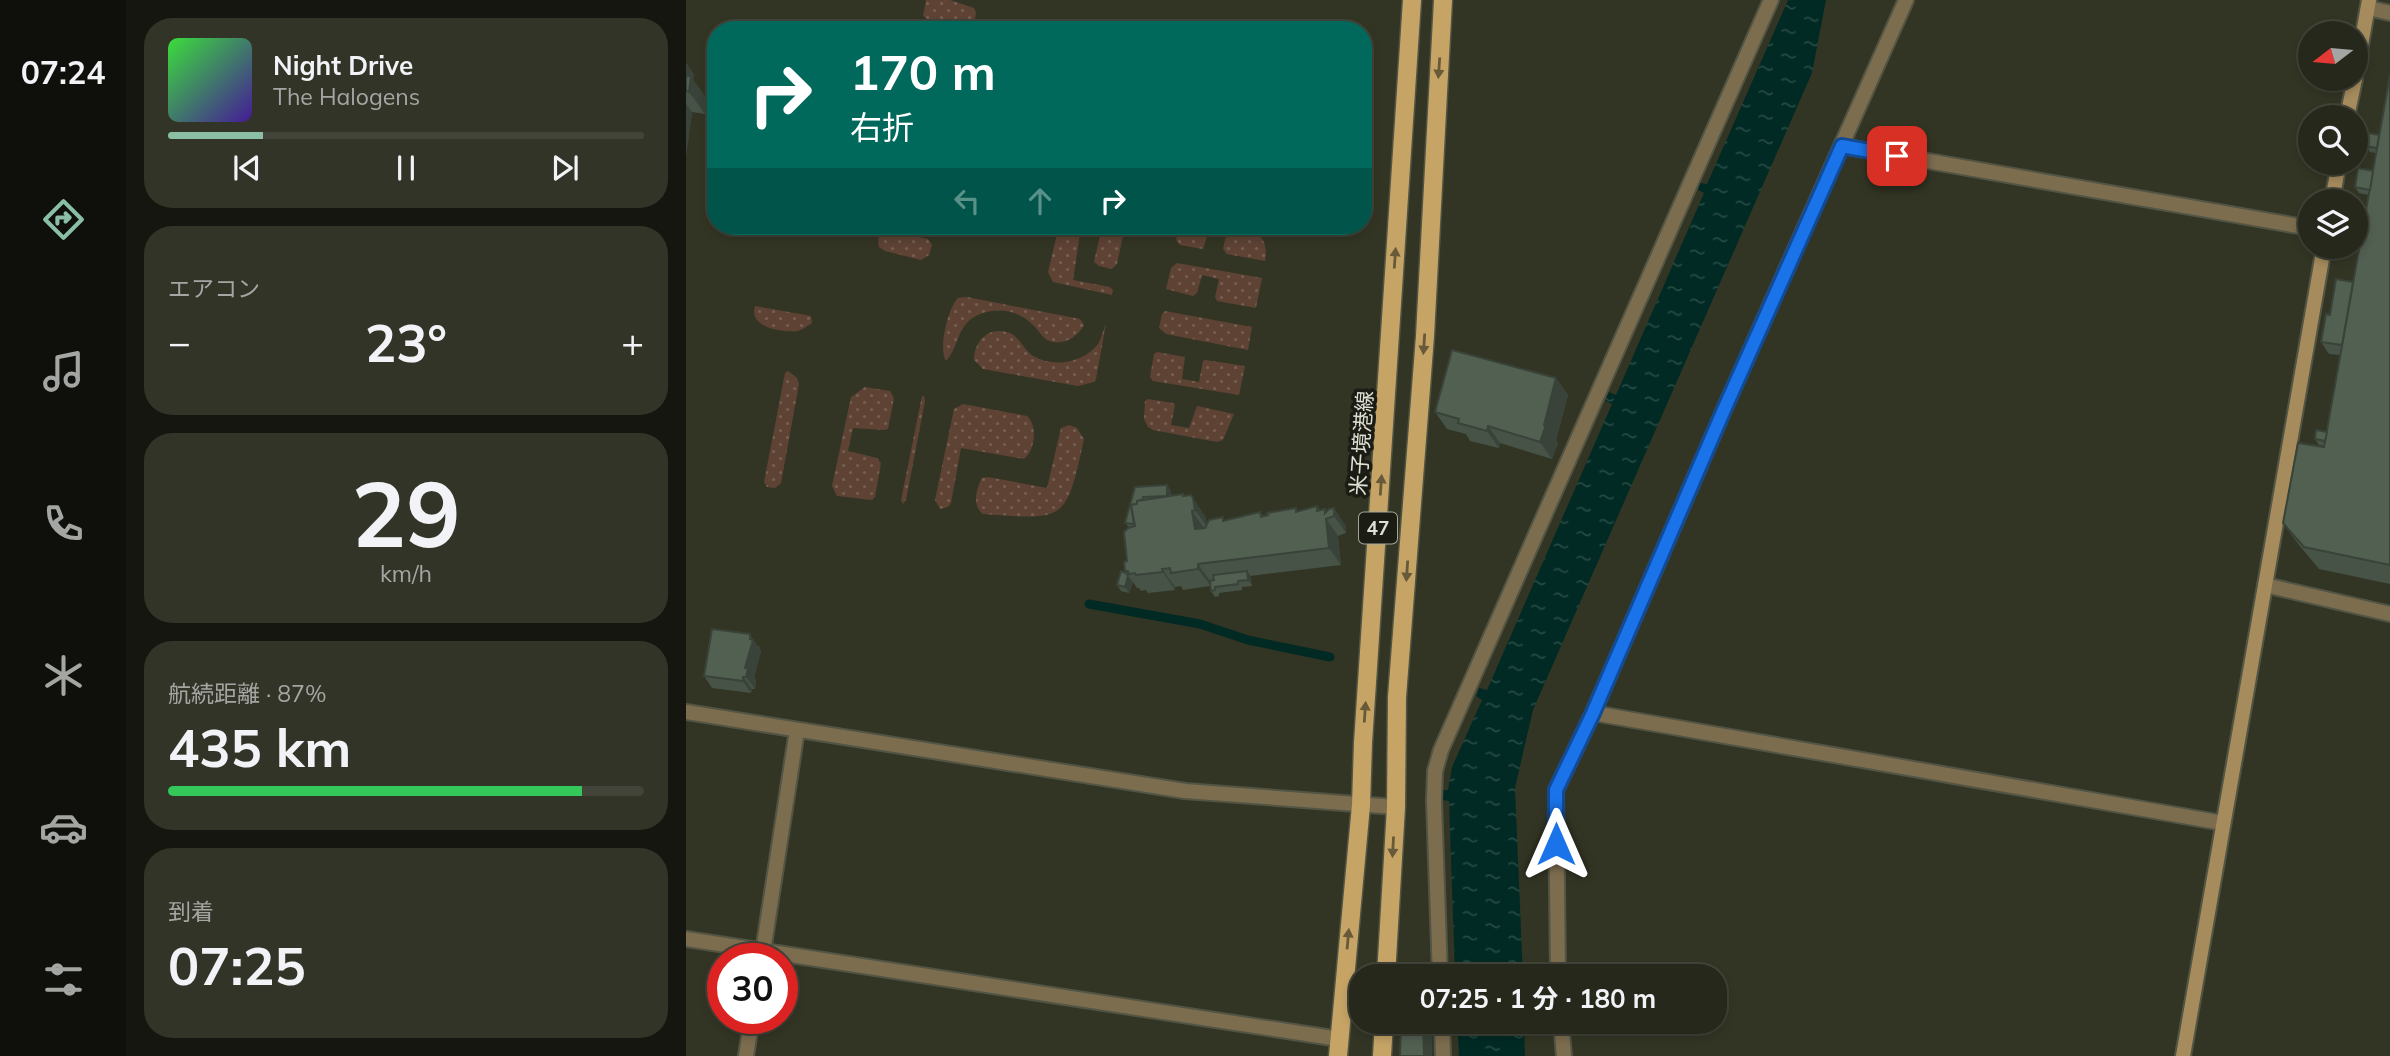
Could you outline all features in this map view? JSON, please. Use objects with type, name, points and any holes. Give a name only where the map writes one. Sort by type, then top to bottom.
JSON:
[{"type":"main road","name":"米子境港線","points":[[1339,1047],[1361,805],[1412,0]]},
{"type":"main road","name":"47","points":[[1387,964],[1396,807],[1397,697],[1425,336],[1443,0]]},
{"type":"main road","points":[[1382,1056],[1383,1034]]},
{"type":"street","points":[[1440,964],[1434,801],[1435,771],[1441,750],[1771,0]]},
{"type":"street","points":[[1558,964],[1556,790],[1593,713],[1728,400],[1906,0]]},
{"type":"street","points":[[2368,4],[2390,13]]},
{"type":"street","points":[[1842,146],[2298,226]]},
{"type":"street","points":[[2183,1056],[2322,259]]},
{"type":"street","points":[[2265,585],[2390,614]]},
{"type":"street","points":[[686,712],[1185,791],[1396,807]]},
{"type":"street","points":[[1593,713],[2223,823]]},
{"type":"street","points":[[764,943],[797,730]]},
{"type":"street","points":[[686,939],[707,943]]},
{"type":"street","points":[[798,961],[1339,1047]]},
{"type":"street","points":[[746,1056],[749,1034]]},
{"type":"street","points":[[1442,1034],[1443,1056]]},
{"type":"street","points":[[1562,1034],[1564,1056]]},
{"type":"shaded area","points":[[926,0],[950,0],[974,8],[976,13],[975,21],[931,21],[923,16]]},
{"type":"shaded area","points":[[879,235],[917,235],[928,239],[932,245],[929,255],[921,260],[885,251],[879,247]]},
{"type":"shaded area","points":[[1057,235],[1080,235],[1073,280],[1110,287],[1113,290],[1112,295],[1053,282],[1048,272]]},
{"type":"shaded area","points":[[1100,235],[1123,235],[1117,264],[1112,269],[1094,262]]},
{"type":"shaded area","points":[[1177,235],[1207,235],[1203,249],[1180,245],[1176,240]]},
{"type":"shaded area","points":[[1226,235],[1259,235],[1265,246],[1265,261],[1227,254],[1223,249]]},
{"type":"shaded area","points":[[1177,263],[1262,278],[1256,308],[1217,301],[1215,297],[1219,279],[1202,275],[1197,293],[1193,296],[1166,289],[1171,268]]},
{"type":"shaded area","points":[[967,297],[1080,319],[1084,325],[1068,340],[1053,342],[1018,315],[1003,311],[986,312],[966,323],[946,361],[943,348],[948,319],[958,298]]},
{"type":"shaded area","points":[[755,306],[811,316],[812,323],[797,331],[775,330],[756,319]]},
{"type":"shaded area","points":[[1165,311],[1252,327],[1248,350],[1166,334],[1159,328]]},
{"type":"shaded area","points":[[1106,324],[1094,382],[1078,386],[983,369],[974,360],[977,347],[984,336],[1002,331],[1013,335],[1033,356],[1041,360],[1068,362],[1084,356],[1098,344]]},
{"type":"shaded area","points":[[1157,352],[1185,357],[1182,379],[1199,382],[1205,360],[1245,366],[1239,395],[1153,381],[1150,377],[1154,354]]},
{"type":"shaded area","points":[[788,371],[797,378],[799,384],[781,483],[775,488],[767,487],[764,482],[785,373]]},
{"type":"shaded area","points":[[865,387],[890,391],[894,398],[888,429],[853,428],[848,451],[877,458],[881,463],[875,497],[872,500],[837,496],[832,486],[851,397]]},
{"type":"shaded area","points":[[922,396],[925,401],[903,504],[901,500]]},
{"type":"shaded area","points":[[1148,399],[1175,405],[1171,425],[1189,428],[1197,406],[1234,414],[1223,440],[1217,442],[1148,427],[1144,419],[1145,401]]},
{"type":"shaded area","points":[[963,404],[1027,416],[1033,426],[1033,445],[1024,459],[961,448],[951,503],[940,509],[935,500],[954,409]]},
{"type":"shaded area","points":[[1069,425],[1077,428],[1084,439],[1072,487],[1066,501],[1058,510],[1047,515],[1031,516],[983,514],[980,511],[976,497],[982,478],[1047,488],[1061,428]]},
{"type":"water","points":[[1788,0],[1826,0],[1812,73],[1533,710],[1515,788],[1522,964],[1455,964],[1449,801],[1442,800],[1442,790],[1448,790],[1452,767],[1482,700],[1476,696],[1479,688],[1487,690],[1612,404],[1605,401],[1609,392],[1616,395],[1704,193],[1698,190],[1700,183],[1707,184]]},
{"type":"water","points":[[1458,1034],[1524,1034],[1525,1056],[1459,1056]]},
{"type":"building","points":[[2390,75],[2390,565],[2304,547],[2283,523],[2298,443],[2324,447],[2357,259],[2368,259],[2368,199]]},
{"type":"building","points":[[686,76],[691,76],[689,92],[686,91]]},
{"type":"building","points":[[2368,133],[2379,135],[2377,148],[2368,146]]},
{"type":"building","points":[[2368,170],[2373,171],[2370,190],[2355,187],[2357,175],[2368,175]]},
{"type":"building","points":[[2336,279],[2353,282],[2342,345],[2321,342],[2326,314],[2330,315]]},
{"type":"building","points":[[1452,350],[1556,378],[1540,442],[1488,426],[1487,431],[1458,423],[1459,419],[1435,412]]},
{"type":"building","points":[[2316,430],[2327,432],[2325,441],[2315,439]]},
{"type":"building","points":[[1167,485],[1167,496],[1143,497],[1137,504],[1131,505],[1134,524],[1125,523],[1135,487]]},
{"type":"building","points":[[1183,494],[1193,498],[1195,529],[1205,528],[1209,520],[1223,517],[1223,521],[1260,512],[1261,517],[1268,515],[1267,513],[1296,508],[1296,512],[1317,506],[1317,511],[1325,509],[1325,513],[1334,508],[1334,516],[1326,519],[1329,548],[1198,564],[1198,569],[1171,573],[1170,568],[1162,569],[1163,572],[1129,574],[1125,571],[1124,562],[1127,561],[1124,532],[1135,526],[1131,505],[1137,504],[1137,501]]},
{"type":"building","points":[[1121,571],[1128,576],[1125,587],[1117,585]]},
{"type":"building","points":[[1247,571],[1248,580],[1215,587],[1215,590],[1211,591],[1210,581],[1214,580],[1213,575]]},
{"type":"building","points":[[712,629],[750,634],[750,639],[753,640],[743,681],[704,676]]},
{"type":"building","points":[[1401,1034],[1423,1034],[1424,1056],[1400,1056]]},
{"type":"waterway","points":[[1089,604],[1200,624],[1248,640],[1330,657]]},
{"type":"route","points":[[1556,844],[1556,790],[1593,713],[1842,146],[1897,156]]}]
